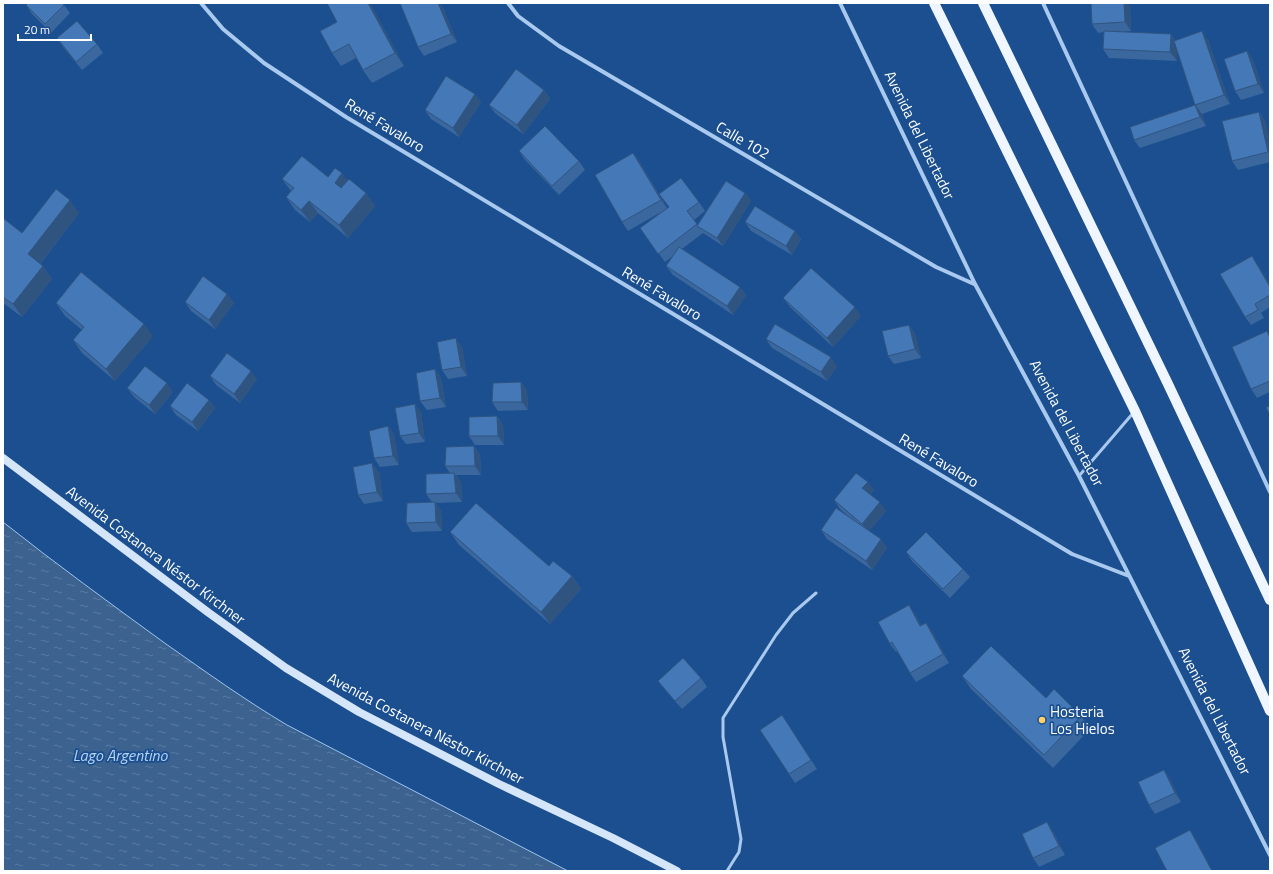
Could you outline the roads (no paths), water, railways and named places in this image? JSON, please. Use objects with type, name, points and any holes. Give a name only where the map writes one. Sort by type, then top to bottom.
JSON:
[{"type":"main road","points":[[934,3],[1135,411],[1270,712]]},
{"type":"main road","points":[[983,3],[1161,370],[1270,600]]},
{"type":"street","name":"René Favaloro","points":[[201,3],[223,29],[264,63],[346,117],[1072,554],[1129,576]]},
{"type":"street","name":"Calle 102","points":[[508,3],[518,16],[559,46],[936,267],[975,284]]},
{"type":"street","name":"Avenida del Libertador","points":[[840,3],[975,284],[1079,476],[1270,855]]},
{"type":"street","points":[[1044,3],[1270,492]]},
{"type":"street","name":"Avenida Costanera Néstor Kirchner","points":[[3,458],[209,613],[286,668],[358,712],[498,784],[606,835],[677,871]]},
{"type":"lane","points":[[1079,476],[1135,411]]},
{"type":"lane","points":[[727,871],[739,852],[741,839],[722,737],[723,718],[776,635],[793,613],[816,594]]},
{"type":"water","name":"Lago Argentino","points":[[3,522],[63,569],[166,644],[226,686],[287,725],[568,871],[3,871]]},
{"type":"place","name":"Hosteria Los Hielos","points":[[1042,720]]}]
